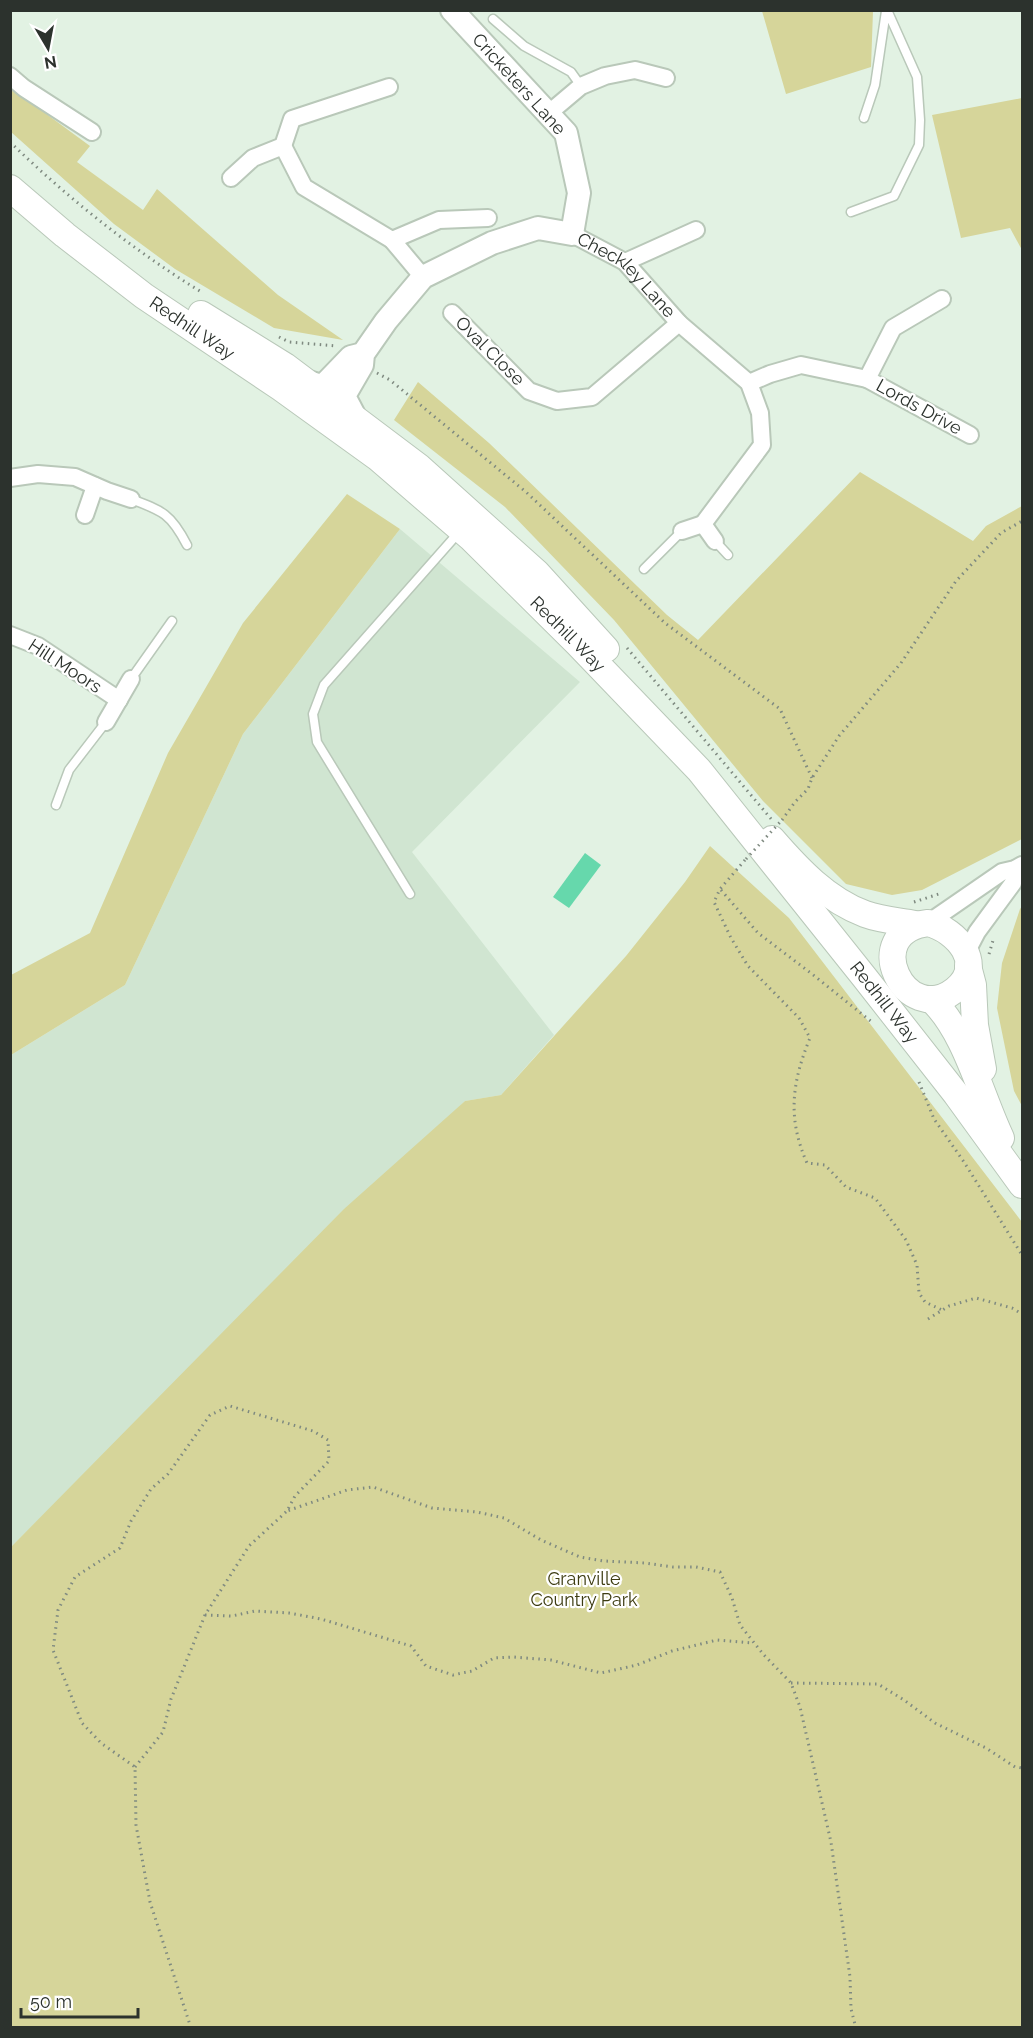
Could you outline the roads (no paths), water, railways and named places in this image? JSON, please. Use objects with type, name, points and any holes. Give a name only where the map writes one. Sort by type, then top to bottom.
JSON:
[{"type":"main road","name":"Redhill Way","points":[[10,168],[106,250],[305,381],[355,417],[420,467],[496,534],[537,573],[785,853],[816,884],[848,906],[866,914],[917,917]]},
{"type":"main road","name":"Redhill Way","points":[[10,188],[65,235],[144,296],[282,388],[378,458],[461,530],[577,643],[699,770],[1023,1182]]},
{"type":"main road","points":[[799,897],[828,909],[883,972],[912,994],[931,999],[956,990],[964,978],[967,960]]},
{"type":"main road","points":[[899,982],[892,962],[894,947],[900,934],[917,917],[951,933],[967,960],[973,985],[975,1025],[985,1076],[996,1109],[1023,1160]]},
{"type":"main road","points":[[931,999],[957,1035],[997,1130],[1019,1167],[1023,1182]]},
{"type":"street","name":"Cricketers Lane","points":[[452,10],[566,133],[579,194],[572,234]]},
{"type":"street","points":[[549,113],[581,86],[605,76],[635,70],[666,78]]},
{"type":"street","points":[[10,76],[24,88],[92,132]]},
{"type":"street","points":[[389,87],[292,119],[284,146],[304,187],[392,240],[423,277]]},
{"type":"street","points":[[231,178],[253,158],[284,146]]},
{"type":"street","points":[[392,240],[439,220],[488,218]]},
{"type":"street","name":"Checkley Lane","points":[[359,358],[423,277],[492,243],[538,228],[572,234],[625,262],[679,323],[749,382]]},
{"type":"street","points":[[625,262],[696,230]]},
{"type":"street","name":"Lords Drive","points":[[867,379],[892,328],[942,299]]},
{"type":"street","name":"Oval Close","points":[[452,313],[529,390],[557,401],[592,397],[679,323]]},
{"type":"street","name":"Checkley Lane","points":[[305,381],[318,385],[325,384],[351,357],[359,358]]},
{"type":"street","name":"Checkley Lane","points":[[355,417],[344,396],[362,365],[359,358]]},
{"type":"street","name":"Lords Drive","points":[[749,382],[801,365],[867,379],[970,435]]},
{"type":"street","points":[[682,531],[703,524],[762,445],[760,413],[749,382]]},
{"type":"street","points":[[10,478],[38,474],[75,477],[131,499]]},
{"type":"street","points":[[85,515],[95,486]]},
{"type":"street","points":[[703,524],[715,541]]},
{"type":"street","name":"Hill Moors","points":[[10,635],[38,646],[119,700]]},
{"type":"street","name":"Hill Moors","points":[[105,722],[131,679]]},
{"type":"street","points":[[917,917],[1002,872],[1019,867]]},
{"type":"street","points":[[967,960],[977,932],[1012,882],[1019,867]]},
{"type":"lane","points":[[864,118],[875,85],[887,10]]},
{"type":"lane","points":[[851,212],[894,196],[919,145],[921,120],[917,77],[887,10]]},
{"type":"lane","points":[[494,19],[524,46],[571,72],[581,86]]},
{"type":"lane","points":[[131,499],[163,511],[175,523],[187,545]]},
{"type":"lane","points":[[410,894],[317,742],[313,714],[324,685],[461,530]]},
{"type":"lane","points":[[644,569],[682,531]]},
{"type":"lane","points":[[715,541],[728,555]]},
{"type":"lane","points":[[131,679],[172,621]]},
{"type":"lane","points":[[56,805],[69,770],[105,722]]},
{"type":"park label","name":"Granville Country Park","points":[[584,1589]]}]
